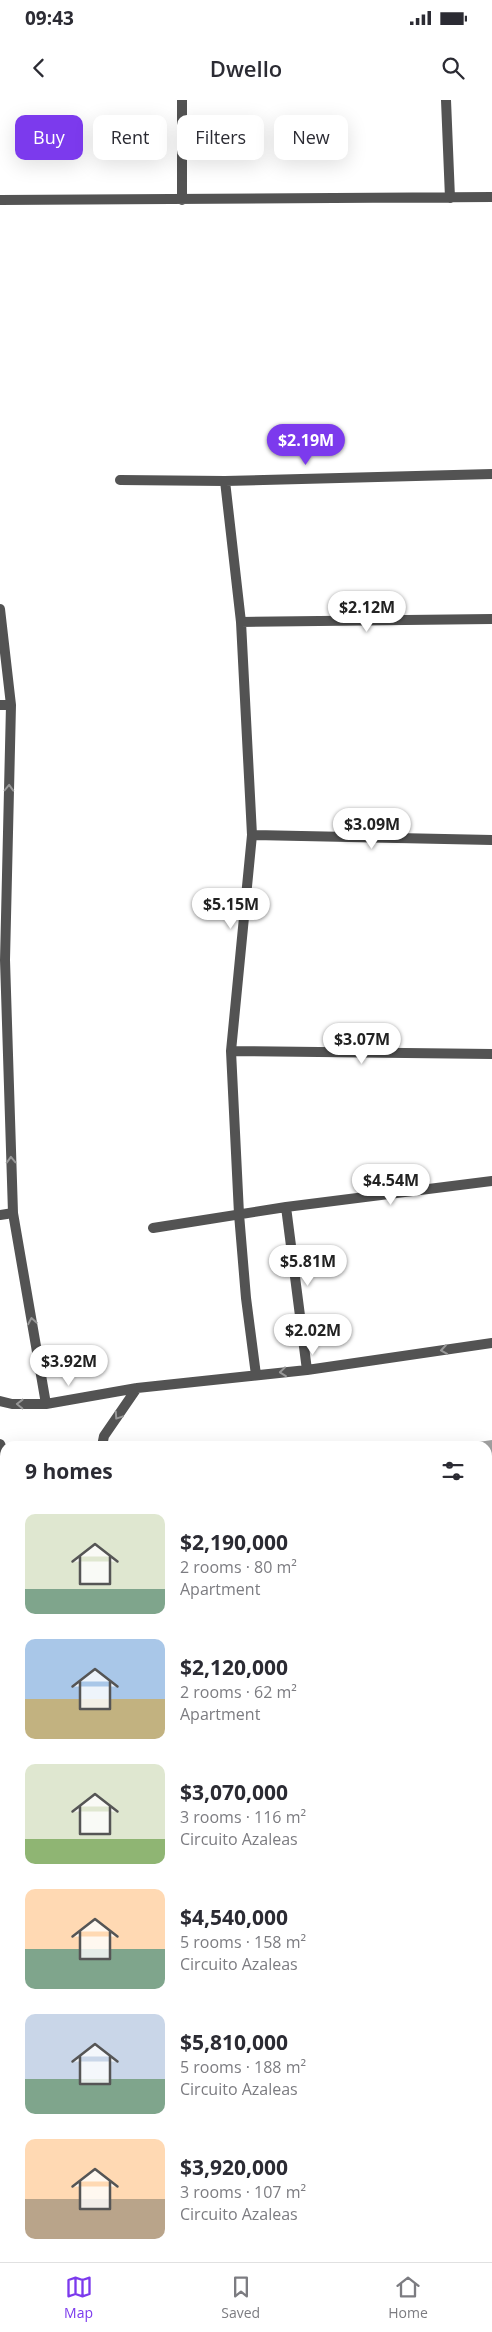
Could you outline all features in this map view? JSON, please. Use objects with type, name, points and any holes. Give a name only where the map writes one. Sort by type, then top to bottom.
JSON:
[{"type":"street","points":[[182,100],[182,200]]},
{"type":"street","points":[[446,100],[450,198]]},
{"type":"street","points":[[0,200],[492,197]]},
{"type":"street","points":[[120,480],[225,481],[492,474]]},
{"type":"street","points":[[225,481],[241,622],[252,835],[231,1051],[239,1214],[246,1298],[256,1375]]},
{"type":"street","points":[[0,609],[12,705],[2,960],[13,1213],[46,1404]]},
{"type":"street","points":[[241,622],[492,619]]},
{"type":"street","points":[[0,705],[12,705]]},
{"type":"street","points":[[252,835],[492,840]]},
{"type":"street","points":[[231,1051],[492,1054]]},
{"type":"street","points":[[153,1228],[286,1207],[492,1181]]},
{"type":"street","points":[[286,1207],[307,1370]]},
{"type":"street","points":[[0,1215],[13,1213]]},
{"type":"street","points":[[0,1402],[46,1404],[137,1388],[307,1370],[492,1343]]},
{"type":"street","points":[[103,1441],[104,1436],[137,1388]]}]
